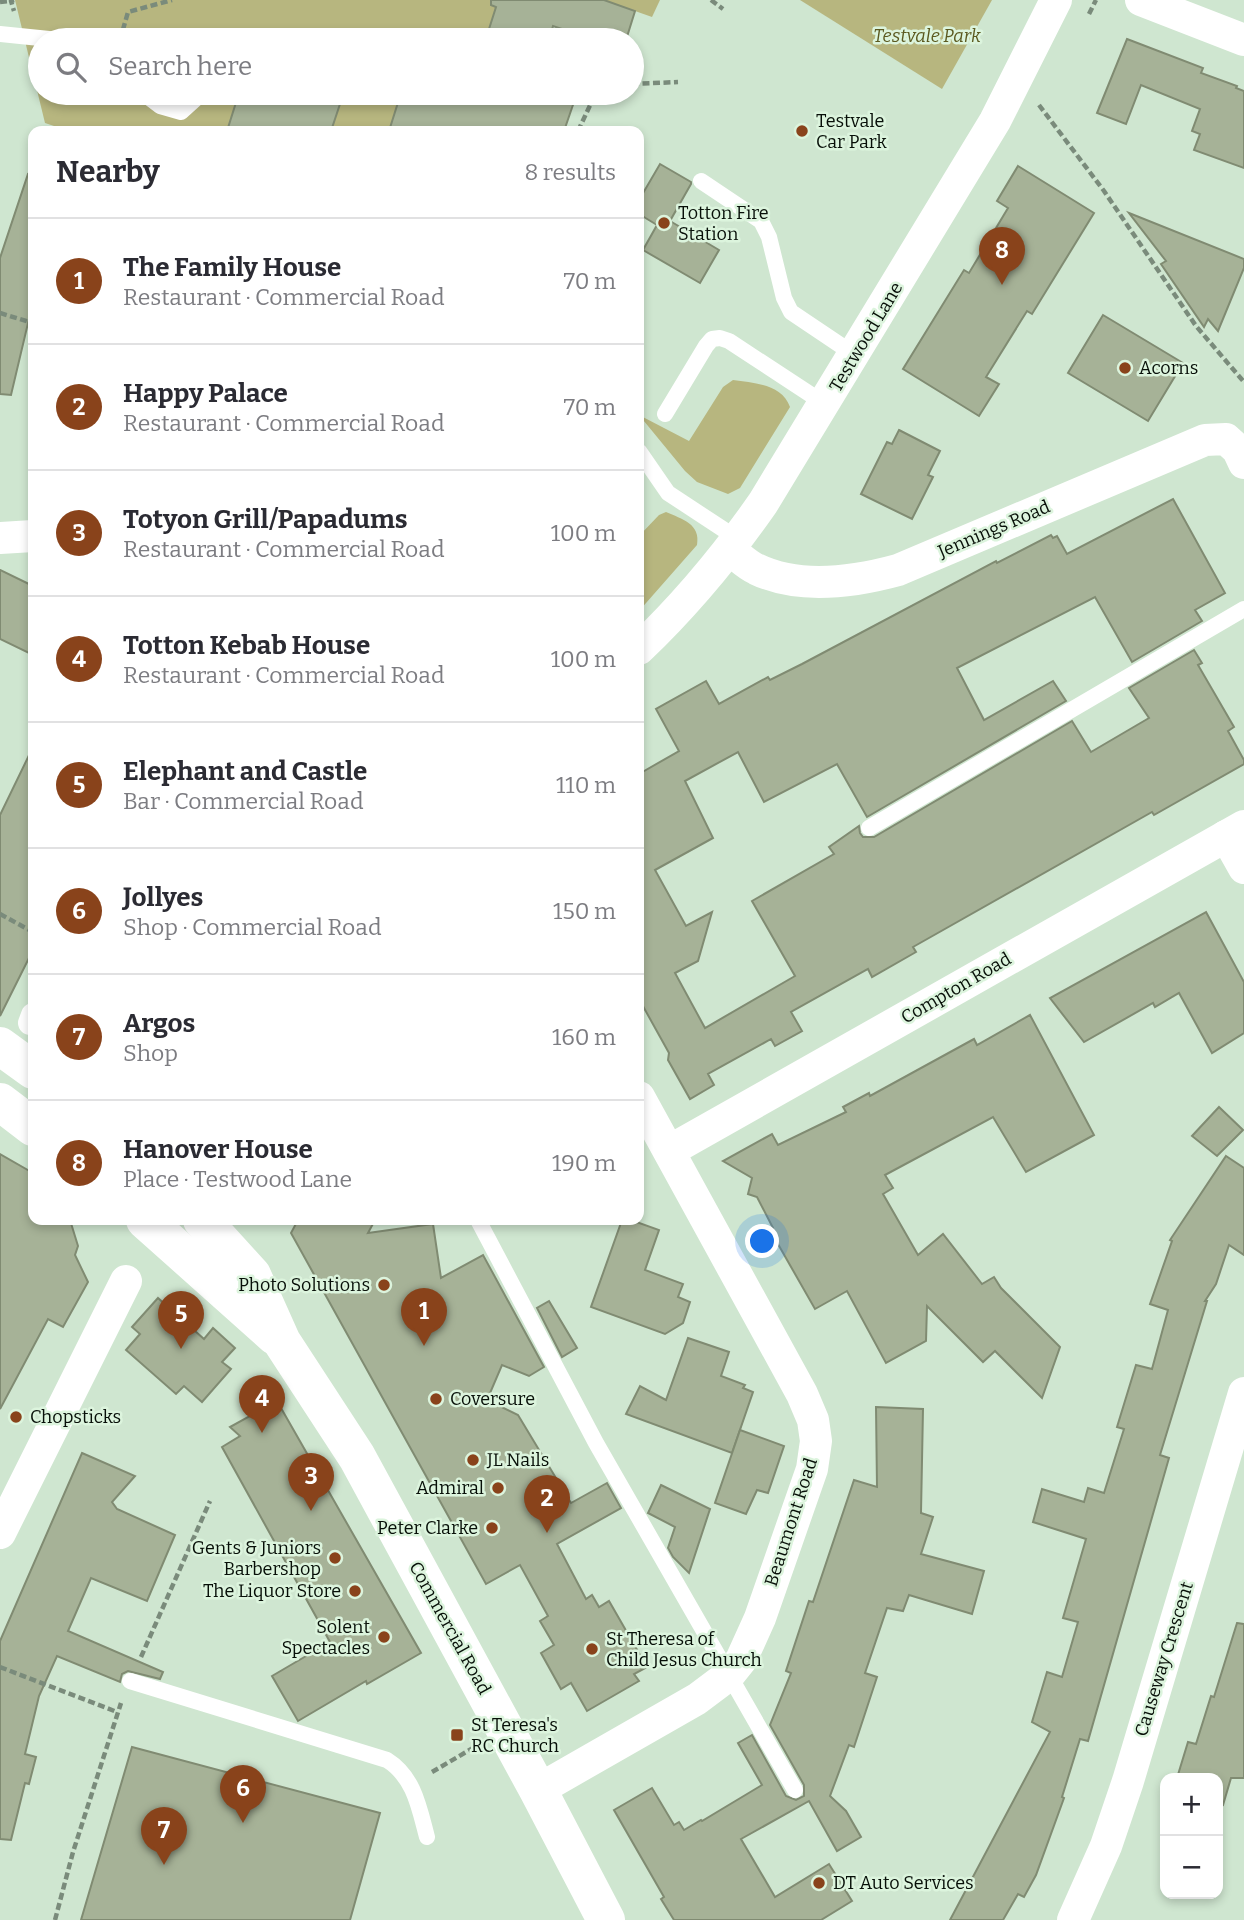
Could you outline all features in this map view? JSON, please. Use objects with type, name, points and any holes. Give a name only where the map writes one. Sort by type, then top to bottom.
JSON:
[{"type":"main road","points":[[21,1028],[28,1052]]},
{"type":"main road","points":[[0,1102],[28,1123]]},
{"type":"main road","name":"Commercial Road","points":[[151,1225],[282,1342]]},
{"type":"main road","name":"Commercial Road","points":[[207,1225],[252,1275],[282,1342],[357,1457],[606,1920]]},
{"type":"street","name":"Testwood Lane","points":[[644,644],[734,544],[763,503],[948,202],[1016,84],[1056,0]]},
{"type":"street","points":[[1141,0],[1244,40]]},
{"type":"street","name":"Jennings Road","points":[[734,544],[755,569],[784,579],[839,581],[868,578],[898,570],[1205,440],[1226,439],[1238,450],[1244,463]]},
{"type":"street","points":[[0,538],[28,536]]},
{"type":"street","points":[[1235,831],[1244,868]]},
{"type":"street","name":"Compton Road","points":[[669,1151],[1235,831]]},
{"type":"street","name":"Beaumont Road","points":[[538,1790],[697,1699],[729,1675],[741,1660],[760,1618],[812,1469],[816,1441],[813,1420],[802,1394],[644,1106]]},
{"type":"street","points":[[0,1533],[8,1495],[126,1281]]},
{"type":"street","name":"Causeway Crescent","points":[[1073,1920],[1106,1846],[1128,1781],[1244,1393]]},
{"type":"lane","points":[[0,34],[28,37]]},
{"type":"lane","points":[[159,105],[181,112],[189,105]]},
{"type":"lane","points":[[701,181],[761,221],[769,237],[783,298],[791,312],[855,355]]},
{"type":"lane","points":[[665,414],[706,346],[712,339],[720,338],[729,341],[825,404]]},
{"type":"lane","points":[[644,458],[668,493],[734,544]]},
{"type":"lane","points":[[869,828],[1244,609]]},
{"type":"lane","points":[[481,1225],[596,1443],[795,1790]]},
{"type":"lane","points":[[130,1681],[372,1754],[397,1766],[417,1799],[427,1837]]},
{"type":"path","points":[[123,28],[128,12],[155,2],[172,0]]},
{"type":"path","points":[[711,0],[723,9]]},
{"type":"path","points":[[0,2],[11,1]]},
{"type":"path","points":[[644,83],[678,82]]},
{"type":"path","points":[[1016,84],[1036,101],[1104,191],[1196,327],[1244,382]]},
{"type":"path","points":[[580,126],[590,105]]},
{"type":"path","points":[[0,313],[28,321]]},
{"type":"path","points":[[0,914],[28,929]]},
{"type":"path","points":[[0,1667],[117,1712]]},
{"type":"path","points":[[410,1784],[506,1730]]},
{"type":"green space","points":[[15,0],[499,0],[489,28],[28,28],[28,53]]},
{"type":"green space","points":[[604,0],[660,0],[652,17]]},
{"type":"green space","name":"Testvale Park","points":[[800,0],[992,0],[942,89]]},
{"type":"green space","points":[[41,105],[397,105],[391,126],[54,126],[45,123]]},
{"type":"green space","points":[[733,380],[766,386],[781,394],[790,407],[740,488],[728,494],[697,482],[644,421],[644,418],[689,441],[723,387]]},
{"type":"green space","points":[[666,512],[689,523],[696,532],[697,545],[644,605],[644,531],[659,515]]},
{"type":"building","points":[[491,0],[604,0],[635,11],[630,28],[489,28],[496,7],[491,5]]},
{"type":"building","points":[[1127,39],[1203,68],[1201,73],[1244,91],[1244,168],[1194,150],[1200,134],[1192,131],[1200,109],[1141,85],[1126,124],[1097,113]]},
{"type":"building","points":[[235,105],[340,105],[333,126],[229,126]]},
{"type":"building","points":[[397,105],[573,105],[566,126],[391,126]]},
{"type":"building","name":"Totton Fire Station","points":[[660,164],[691,182],[670,221],[719,250],[700,283],[644,251],[657,225],[644,217],[644,191]]},
{"type":"building","points":[[1018,166],[1094,213],[1032,314],[1027,311],[986,377],[999,384],[979,416],[903,369],[964,270],[969,273],[1008,208],[997,201]]},
{"type":"building","points":[[28,174],[28,323],[11,395],[0,394],[0,258]]},
{"type":"building","points":[[1129,213],[1244,259],[1244,268],[1218,331],[1208,319],[1204,327],[1161,264],[1166,261]]},
{"type":"building","name":"Acorns","points":[[1103,315],[1183,363],[1148,421],[1068,373]]},
{"type":"building","points":[[899,430],[940,451],[928,475],[933,477],[912,519],[861,494],[887,442],[892,444]]},
{"type":"building","points":[[1173,499],[1225,593],[1195,610],[1202,621],[1132,662],[1095,597],[957,668],[984,720],[1053,681],[1066,701],[867,817],[837,764],[764,802],[738,752],[685,781],[713,838],[655,870],[686,926],[712,912],[698,961],[675,973],[705,1028],[795,976],[752,901],[834,854],[829,847],[859,826],[863,837],[874,837],[1072,721],[1091,752],[1149,718],[1129,688],[1194,650],[1202,663],[1198,665],[1234,727],[1228,731],[1244,764],[1154,815],[1152,812],[913,947],[916,952],[872,977],[868,969],[791,1012],[802,1031],[775,1046],[771,1039],[708,1074],[714,1085],[690,1099],[644,1008],[644,771],[679,751],[656,709],[706,681],[719,704],[1051,535],[1053,538],[1057,536],[1067,554]]},
{"type":"building","points":[[0,570],[28,584],[28,653],[0,639]]},
{"type":"building","points":[[28,757],[28,960],[0,1016],[0,815]]},
{"type":"building","points":[[1206,912],[1244,982],[1244,1033],[1212,1053],[1179,993],[1155,1007],[1153,1003],[1084,1042],[1050,998]]},
{"type":"building","points":[[1030,1015],[1094,1135],[1026,1172],[993,1117],[885,1175],[893,1188],[883,1194],[918,1255],[943,1234],[982,1284],[994,1277],[1001,1288],[1060,1347],[1042,1398],[995,1351],[983,1362],[927,1306],[926,1341],[886,1363],[847,1291],[815,1309],[770,1230],[773,1228],[757,1197],[748,1194],[752,1178],[723,1161],[772,1134],[778,1145],[846,1112],[843,1107],[869,1093],[870,1096],[974,1039],[977,1045]]},
{"type":"building","points":[[1219,1107],[1243,1130],[1217,1156],[1192,1136]]},
{"type":"building","points":[[0,1154],[28,1170],[28,1225],[72,1225],[78,1246],[75,1255],[88,1282],[63,1327],[48,1319],[0,1409]]},
{"type":"building","points":[[1226,1156],[1244,1168],[1244,1255],[1229,1245],[1216,1284],[1205,1301],[1160,1455],[1169,1458],[1088,1741],[1080,1739],[1062,1797],[1064,1798],[1036,1875],[1024,1897],[1018,1894],[1003,1920],[950,1920],[1050,1732],[1032,1722],[1047,1672],[1062,1677],[1078,1622],[1063,1618],[1086,1539],[1033,1522],[1042,1489],[1084,1502],[1088,1488],[1104,1493],[1124,1429],[1117,1427],[1136,1365],[1152,1369],[1168,1310],[1150,1304],[1172,1241],[1170,1240]]},
{"type":"building","points":[[295,1225],[372,1225],[368,1233],[433,1225],[441,1278],[483,1255],[544,1367],[529,1376],[502,1365],[487,1400],[518,1415],[571,1503],[607,1483],[621,1508],[557,1544],[586,1599],[592,1595],[599,1607],[609,1601],[647,1667],[634,1674],[639,1681],[587,1711],[571,1683],[561,1689],[541,1653],[554,1645],[540,1621],[548,1616],[520,1565],[486,1584],[291,1233]]},
{"type":"building","points":[[620,1225],[644,1225],[659,1230],[645,1270],[683,1284],[678,1297],[690,1302],[683,1323],[665,1334],[591,1307]]},
{"type":"building","points":[[158,1298],[204,1339],[213,1328],[235,1348],[222,1362],[231,1369],[202,1402],[184,1386],[176,1394],[126,1350],[140,1334],[132,1327]]},
{"type":"building","points":[[549,1301],[577,1348],[562,1357],[537,1308]]},
{"type":"building","points":[[688,1338],[729,1352],[721,1376],[745,1385],[743,1388],[753,1392],[732,1453],[626,1414],[640,1386],[666,1400]]},
{"type":"building","points":[[277,1401],[421,1653],[367,1684],[366,1681],[298,1721],[272,1676],[330,1642],[222,1447],[240,1436],[230,1427]]},
{"type":"building","points":[[876,1407],[923,1409],[921,1513],[933,1517],[921,1554],[984,1571],[972,1614],[909,1595],[903,1611],[887,1608],[865,1673],[877,1677],[854,1747],[849,1745],[830,1796],[846,1811],[861,1837],[837,1851],[809,1801],[741,1839],[775,1897],[829,1864],[852,1901],[821,1920],[674,1920],[661,1899],[664,1897],[614,1810],[652,1788],[674,1825],[679,1822],[684,1830],[702,1821],[762,1785],[738,1743],[752,1735],[786,1796],[796,1800],[804,1796],[804,1785],[770,1725],[791,1673],[786,1671],[809,1601],[813,1602],[854,1480],[877,1487]]},
{"type":"building","points":[[740,1430],[784,1446],[768,1493],[757,1490],[746,1514],[715,1503]]},
{"type":"building","points":[[82,1453],[135,1476],[112,1502],[117,1509],[175,1535],[147,1601],[91,1578],[68,1631],[163,1672],[160,1679],[128,1671],[122,1674],[120,1682],[57,1656],[39,1696],[25,1754],[36,1757],[29,1784],[25,1783],[11,1840],[0,1839],[0,1641]]},
{"type":"building","points":[[661,1485],[710,1509],[689,1573],[668,1548],[675,1527],[648,1513]]},
{"type":"building","points":[[1237,1623],[1244,1624],[1244,1778],[1231,1778],[1223,1805],[1223,1773],[1179,1773],[1188,1742],[1196,1744],[1211,1696],[1214,1697]]},
{"type":"building","points":[[132,1747],[380,1813],[350,1920],[81,1920]]},
{"type":"place","name":"Testvale Car Park","points":[[802,131]]},
{"type":"place","name":"Totton Fire Station","points":[[664,223]]},
{"type":"place","name":"Hanover House","points":[[1002,285]]},
{"type":"place","name":"Acorns","points":[[1125,368]]},
{"type":"place","name":"Photo Solutions","points":[[384,1285]]},
{"type":"place","name":"The Family House","points":[[424,1346]]},
{"type":"place","name":"Elephant and Castle","points":[[181,1349]]},
{"type":"place","name":"Coversure","points":[[436,1399]]},
{"type":"place","name":"Chopsticks","points":[[16,1417]]},
{"type":"place","name":"Totton Kebab House","points":[[262,1433]]},
{"type":"place","name":"JL Nails","points":[[473,1460]]},
{"type":"place","name":"Admiral","points":[[498,1488]]},
{"type":"place","name":"Totyon Grill/Papadums","points":[[311,1511]]},
{"type":"place","name":"Peter Clarke","points":[[492,1528]]},
{"type":"place","name":"Happy Palace","points":[[547,1533]]},
{"type":"place","name":"Gents & Juniors Barbershop","points":[[335,1558]]},
{"type":"place","name":"The Liquor Store","points":[[355,1591]]},
{"type":"place","name":"Solent Spectacles","points":[[384,1637]]},
{"type":"place","name":"St Theresa of Child Jesus Church","points":[[592,1649]]},
{"type":"place","name":"St Teresa's RC Church","points":[[457,1735]]},
{"type":"place","name":"Jollyes","points":[[243,1823]]},
{"type":"place","name":"Argos","points":[[164,1865]]},
{"type":"place","name":"DT Auto Services","points":[[819,1883]]}]
